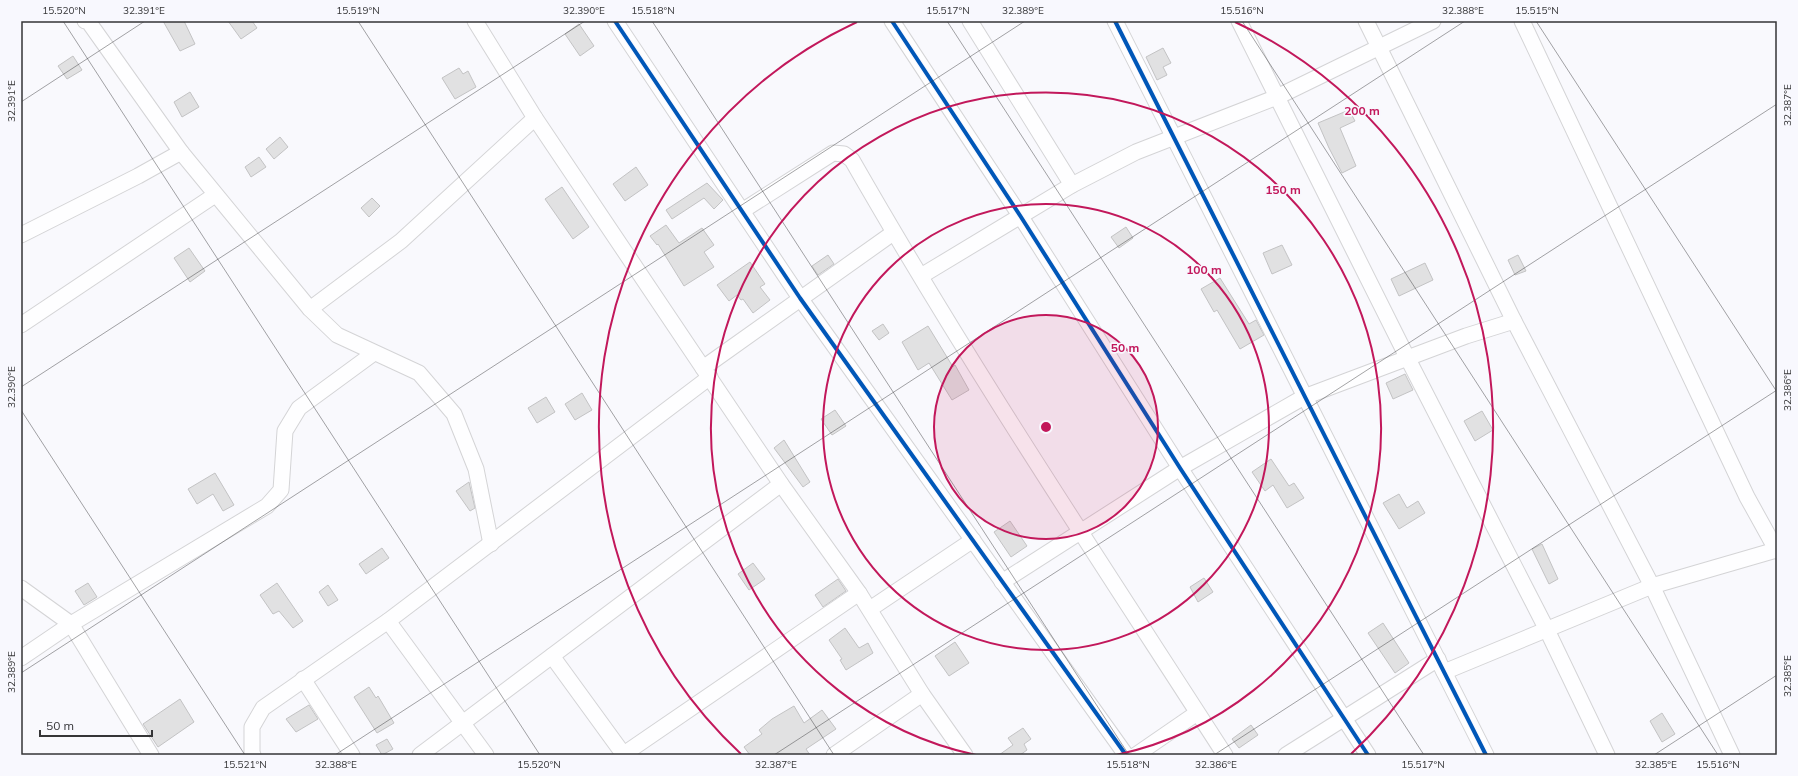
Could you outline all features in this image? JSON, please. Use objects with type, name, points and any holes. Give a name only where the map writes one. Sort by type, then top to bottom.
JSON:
[{"type":"street","points":[[87,21],[181,152],[310,309],[336,335],[419,373],[454,414],[476,469],[491,544]]},
{"type":"street","points":[[476,21],[535,118],[781,484],[870,609],[922,694],[965,755]]},
{"type":"street","points":[[615,21],[800,298],[1126,755]]},
{"type":"street","points":[[892,21],[1021,217],[1180,468],[1368,755]]},
{"type":"street","points":[[970,21],[1072,185]]},
{"type":"street","points":[[1115,21],[1486,755]]},
{"type":"street","points":[[1239,21],[1408,359],[1547,630],[1607,755]]},
{"type":"street","points":[[1366,21],[1514,321],[1652,586],[1732,755]]},
{"type":"street","points":[[921,276],[1072,185],[1136,152],[1277,97],[1433,21]]},
{"type":"street","points":[[1286,755],[1344,718],[1441,666],[1547,630],[1652,586],[1777,550],[1747,497],[1522,21]]},
{"type":"street","points":[[310,309],[401,241],[535,118]]},
{"type":"street","points":[[21,235],[138,176],[181,152]]},
{"type":"street","points":[[742,211],[833,153],[844,154],[852,160],[894,233],[1080,532],[1225,755]]},
{"type":"street","points":[[21,325],[215,195]]},
{"type":"street","points":[[253,755],[252,727],[263,708],[388,621],[491,544],[800,298],[894,233]]},
{"type":"street","points":[[1002,582],[1180,468],[1304,397],[1466,336],[1514,321]]},
{"type":"street","points":[[21,658],[71,624],[267,506],[281,490],[284,431],[299,408],[374,353]]},
{"type":"street","points":[[420,755],[781,484]]},
{"type":"street","points":[[870,609],[972,540]]},
{"type":"street","points":[[21,588],[71,624],[151,755]]},
{"type":"street","points":[[552,656],[624,755],[859,594]]},
{"type":"street","points":[[388,621],[486,755]]},
{"type":"street","points":[[303,679],[352,755]]},
{"type":"street","points":[[834,755],[922,694]]},
{"type":"street","points":[[1136,755],[1197,713]]},
{"type":"building","points":[[163,21],[184,21],[195,44],[180,51]]},
{"type":"building","points":[[228,21],[252,21],[257,28],[241,39]]},
{"type":"building","points":[[579,24],[594,46],[580,56],[565,34]]},
{"type":"building","points":[[1163,48],[1171,63],[1163,67],[1167,75],[1157,80],[1146,57]]},
{"type":"building","points":[[73,56],[82,70],[67,79],[58,66]]},
{"type":"building","points":[[459,68],[463,74],[468,71],[476,87],[455,99],[442,78]]},
{"type":"building","points":[[190,92],[199,107],[182,117],[174,102]]},
{"type":"building","points":[[1349,110],[1355,121],[1340,128],[1356,166],[1342,173],[1318,123]]},
{"type":"building","points":[[280,137],[288,147],[274,159],[266,149]]},
{"type":"building","points":[[259,157],[266,167],[251,177],[245,167]]},
{"type":"building","points":[[636,167],[648,185],[625,201],[613,184]]},
{"type":"building","points":[[707,183],[723,200],[714,209],[704,198],[672,219],[666,210]]},
{"type":"building","points":[[562,187],[589,227],[573,239],[545,199]]},
{"type":"building","points":[[372,198],[380,206],[369,217],[361,208]]},
{"type":"building","points":[[666,225],[679,243],[702,228],[714,245],[704,252],[714,267],[684,286],[658,244],[657,245],[650,236]]},
{"type":"building","points":[[1126,227],[1133,238],[1119,248],[1111,237]]},
{"type":"building","points":[[1282,245],[1292,265],[1272,274],[1263,253]]},
{"type":"building","points":[[189,248],[205,271],[190,282],[174,258]]},
{"type":"building","points":[[828,255],[834,264],[818,275],[812,266]]},
{"type":"building","points":[[1518,255],[1526,271],[1515,275],[1508,260]]},
{"type":"building","points":[[750,262],[765,284],[760,287],[770,300],[753,313],[743,299],[741,300],[737,295],[729,301],[717,285]]},
{"type":"building","points":[[1425,263],[1433,280],[1399,296],[1391,279]]},
{"type":"building","points":[[1220,278],[1249,324],[1256,320],[1264,335],[1240,349],[1217,310],[1214,312],[1201,289]]},
{"type":"building","points":[[883,324],[889,333],[879,340],[872,331]]},
{"type":"building","points":[[928,326],[953,367],[955,365],[969,390],[952,400],[929,363],[918,370],[902,342]]},
{"type":"building","points":[[1405,374],[1413,390],[1393,399],[1386,383]]},
{"type":"building","points":[[582,393],[592,410],[575,420],[565,404]]},
{"type":"building","points":[[546,397],[555,412],[537,423],[528,408]]},
{"type":"building","points":[[835,410],[846,426],[832,435],[821,419]]},
{"type":"building","points":[[1482,411],[1493,430],[1475,441],[1464,421]]},
{"type":"building","points":[[784,440],[810,482],[803,487],[774,448]]},
{"type":"building","points":[[1271,459],[1289,486],[1294,483],[1304,498],[1287,508],[1273,485],[1265,491],[1252,472]]},
{"type":"building","points":[[215,473],[234,505],[223,511],[213,494],[197,504],[188,489]]},
{"type":"building","points":[[469,482],[475,508],[470,511],[456,491]]},
{"type":"building","points":[[1399,494],[1407,508],[1418,501],[1425,513],[1399,529],[1383,503]]},
{"type":"building","points":[[1010,521],[1027,546],[1011,557],[994,532]]},
{"type":"building","points":[[1542,544],[1558,579],[1549,584],[1532,549]]},
{"type":"building","points":[[382,548],[389,558],[366,574],[359,564]]},
{"type":"building","points":[[753,563],[765,579],[749,590],[738,574]]},
{"type":"building","points":[[1204,578],[1213,592],[1198,602],[1190,587]]},
{"type":"building","points":[[838,579],[846,591],[823,607],[815,595]]},
{"type":"building","points":[[88,583],[97,597],[84,605],[75,591]]},
{"type":"building","points":[[277,583],[303,621],[293,628],[279,611],[273,614],[260,595]]},
{"type":"building","points":[[328,585],[338,600],[328,606],[319,592]]},
{"type":"building","points":[[1383,623],[1409,663],[1395,673],[1368,633]]},
{"type":"building","points":[[845,628],[859,648],[868,643],[873,653],[846,670],[840,660],[842,659],[829,640]]},
{"type":"building","points":[[955,642],[969,663],[949,676],[935,656]]},
{"type":"building","points":[[369,687],[376,698],[378,696],[394,723],[377,733],[354,697]]},
{"type":"building","points":[[180,699],[194,722],[158,747],[143,724]]},
{"type":"building","points":[[309,705],[318,719],[296,732],[286,719]]},
{"type":"building","points":[[794,706],[804,723],[822,710],[836,729],[806,749],[810,755],[750,755],[744,747],[762,734],[759,730],[772,719]]},
{"type":"building","points":[[1662,713],[1675,734],[1662,742],[1650,721]]},
{"type":"building","points":[[1251,725],[1258,735],[1239,748],[1232,739]]},
{"type":"building","points":[[1023,728],[1031,739],[1024,744],[1027,750],[1020,755],[999,755],[1013,745],[1008,738]]},
{"type":"building","points":[[387,739],[393,749],[382,755],[376,745]]},
{"type":"cycle path","points":[[615,21],[800,298],[1126,755]]},
{"type":"cycle path","points":[[892,21],[1021,217],[1180,468],[1368,755]]},
{"type":"cycle path","points":[[1115,21],[1486,755]]}]
